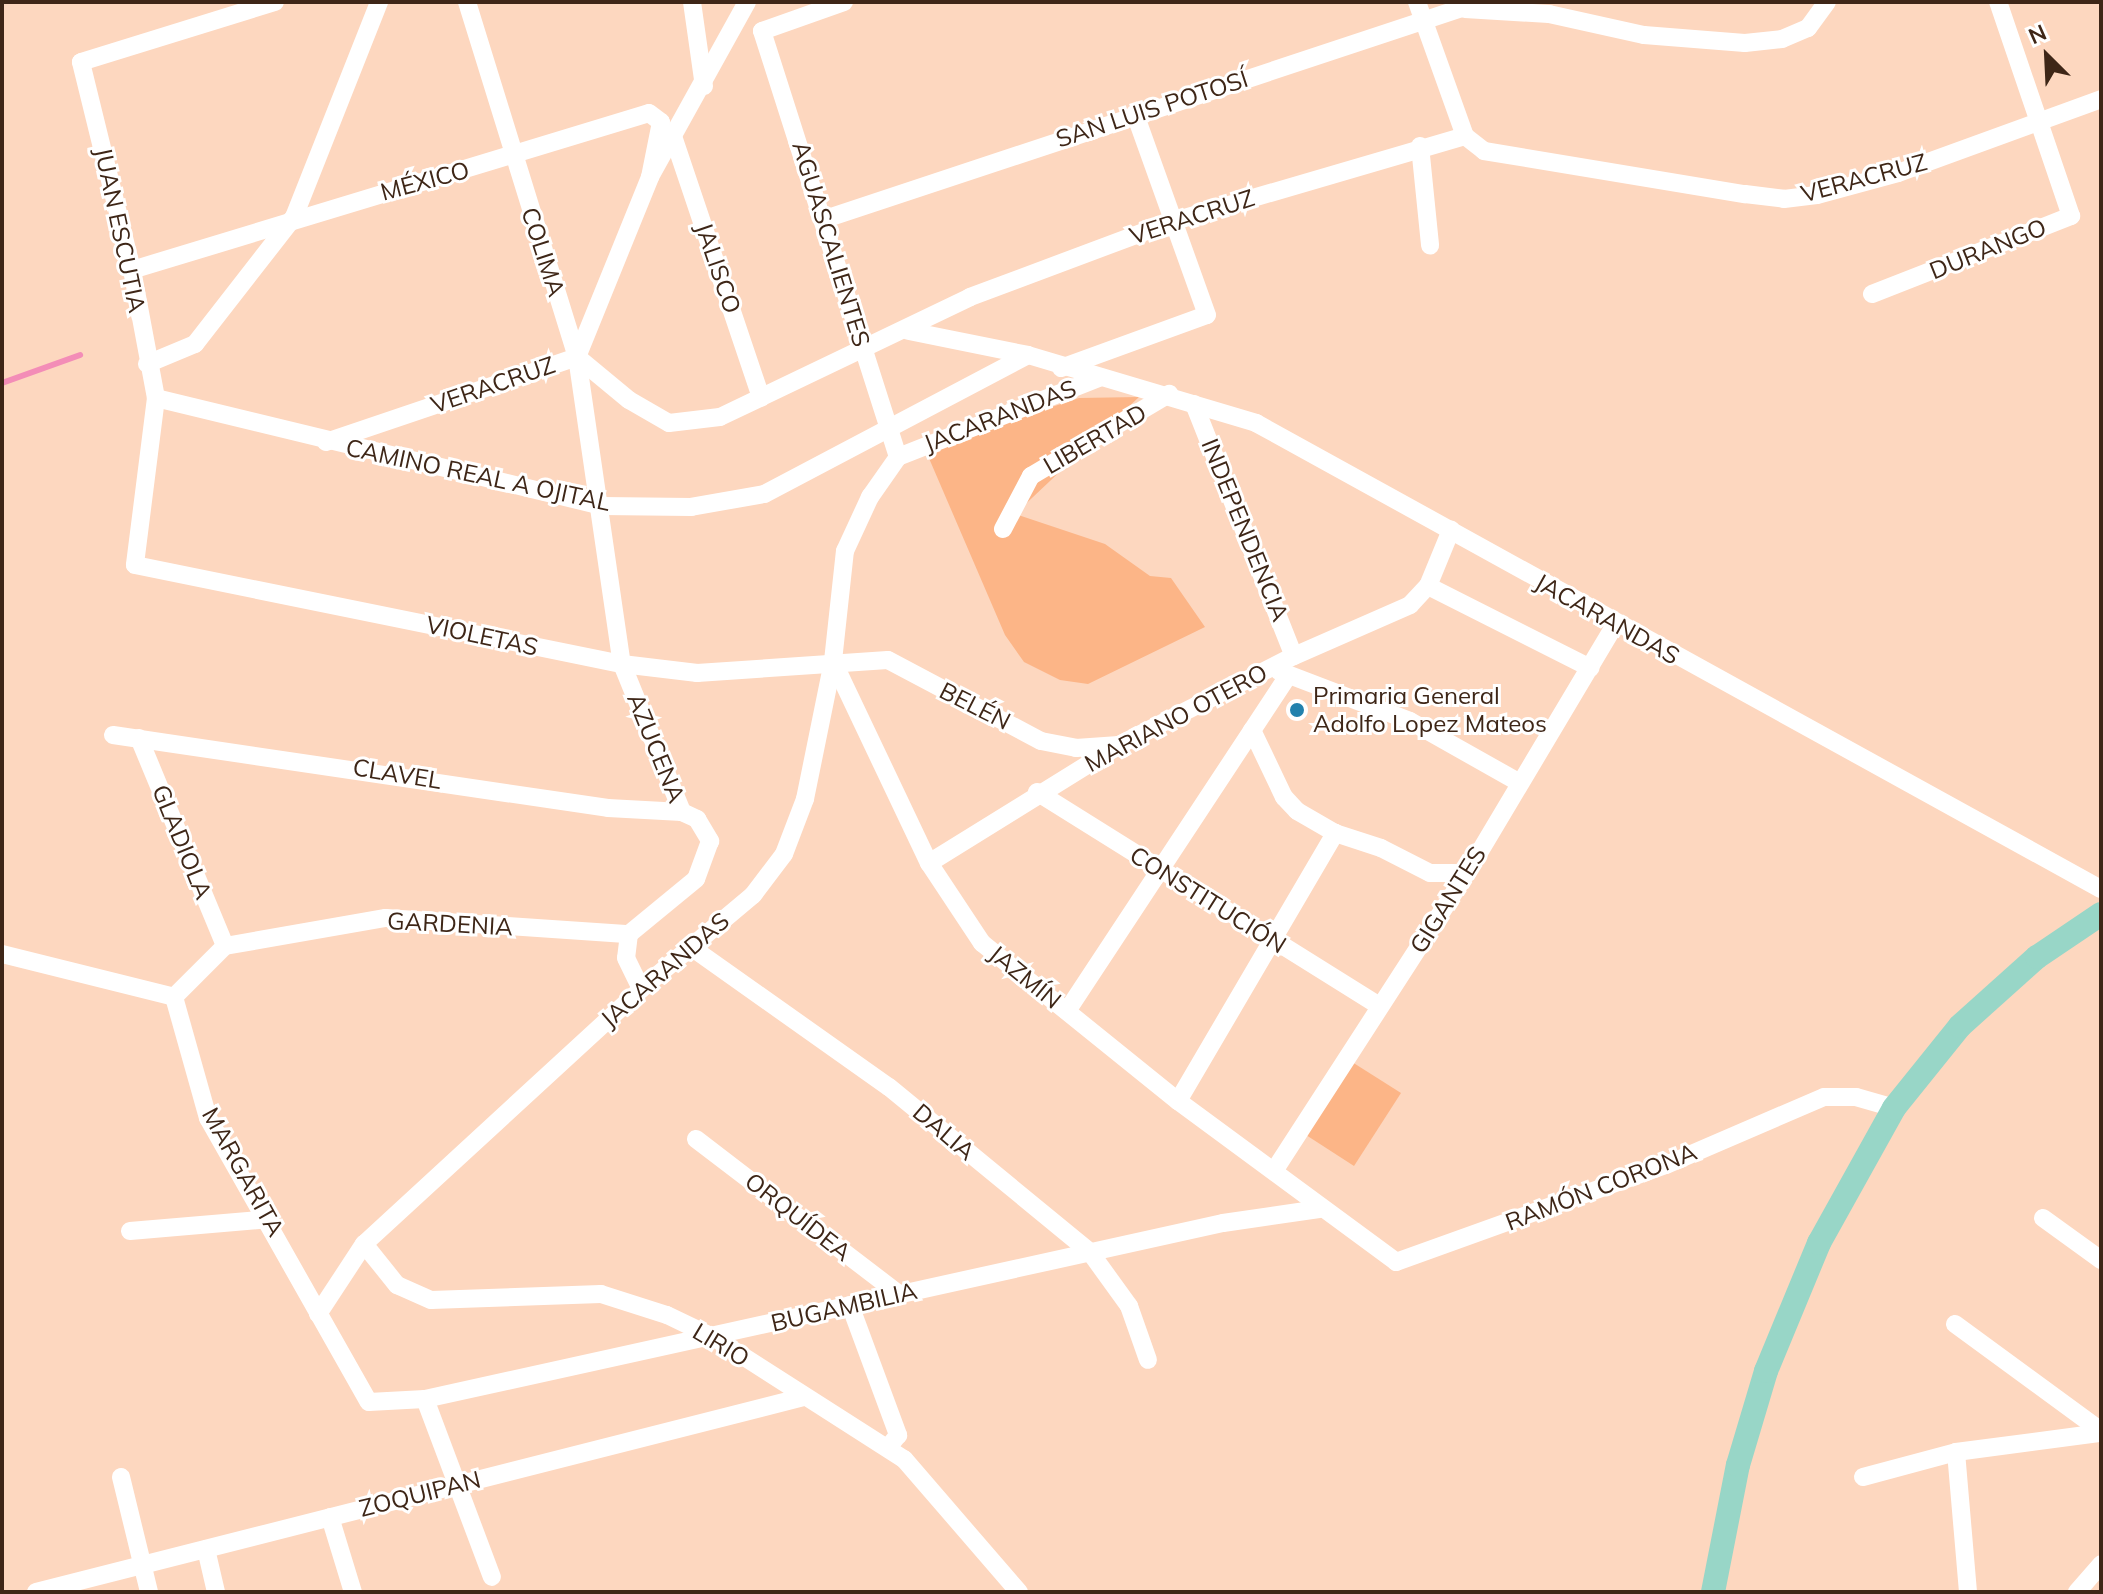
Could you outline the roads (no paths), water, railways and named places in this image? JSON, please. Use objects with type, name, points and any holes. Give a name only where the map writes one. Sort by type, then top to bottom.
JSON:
[{"type":"main road","points":[[1713,1592],[1738,1465],[1766,1371],[1819,1243],[1894,1108],[1960,1026],[2037,957],[2101,914]]},
{"type":"street","points":[[147,364],[195,344],[294,217],[379,2]]},
{"type":"street","name":"COLIMA","points":[[467,2],[512,157],[577,357],[602,506]]},
{"type":"street","points":[[692,2],[704,86]]},
{"type":"street","points":[[577,357],[650,177],[704,86],[747,2]]},
{"type":"street","name":"AGUASCALIENTES","points":[[844,2],[762,31],[825,219],[898,457]]},
{"type":"street","name":"SAN LUIS POTOSÍ","points":[[825,219],[1135,114],[1420,11],[1471,5],[1549,14],[1644,35],[1745,43],[1782,39],[1808,28],[1827,2]]},
{"type":"street","name":"DURANGO","points":[[1872,294],[2071,216],[1998,2]]},
{"type":"street","name":"JUAN ESCUTIA","points":[[156,401],[132,270],[81,62],[264,4]]},
{"type":"street","points":[[1420,11],[1465,136]]},
{"type":"street","name":"VERACRUZ","points":[[324,443],[577,357],[629,400],[669,423],[720,417],[909,331],[970,297],[1171,222],[1420,146],[1465,136],[1484,151],[1784,199],[1898,173],[2101,99]]},
{"type":"street","name":"MÉXICO","points":[[132,270],[294,217],[512,157],[649,113],[661,122],[650,177]]},
{"type":"street","points":[[1061,368],[1207,315],[1171,222],[1135,114]]},
{"type":"street","name":"JALISCO","points":[[674,139],[761,398]]},
{"type":"street","points":[[1420,146],[1430,245]]},
{"type":"street","points":[[909,331],[1028,355],[1099,378]]},
{"type":"street","name":"CAMINO REAL A OJITAL","points":[[156,401],[602,506],[691,507],[764,494],[887,426],[1028,355]]},
{"type":"street","name":"JACARANDAS","points":[[318,1314],[364,1244],[641,989],[753,895],[784,854],[805,799],[833,661],[845,551],[870,497],[898,457],[1099,378],[1169,394],[1256,423],[1615,625],[2101,889]]},
{"type":"street","name":"LIBERTAD","points":[[1003,529],[1031,476],[1169,394]]},
{"type":"street","name":"VIOLETAS","points":[[156,401],[135,565],[622,664],[697,673],[833,661]]},
{"type":"street","name":"INDEPENDENCIA","points":[[1194,404],[1294,656]]},
{"type":"street","name":"AZUCENA","points":[[602,506],[622,664],[682,812],[706,828],[709,852],[696,879],[629,934]]},
{"type":"street","name":"MARIANO OTERO","points":[[929,863],[1037,792],[1119,745],[1280,672],[1294,656],[1410,605],[1428,586],[1451,530]]},
{"type":"street","points":[[1428,586],[1590,668]]},
{"type":"street","name":"GIGANTES","points":[[1274,1171],[1467,873],[1615,625]]},
{"type":"street","name":"BELÉN","points":[[833,661],[888,660],[1041,741],[1076,748],[1119,745]]},
{"type":"street","name":"JAZMÍN","points":[[833,661],[929,863],[982,943],[1178,1101],[1274,1171],[1319,1209]]},
{"type":"street","points":[[1067,1011],[1162,873],[1252,730],[1280,672],[1410,721],[1520,783]]},
{"type":"street","points":[[1252,730],[1284,797],[1335,833],[1381,848],[1430,873],[1467,873]]},
{"type":"street","name":"CLAVEL","points":[[113,735],[608,808],[682,812]]},
{"type":"street","name":"GLADIOLA","points":[[139,738],[225,946]]},
{"type":"street","name":"CONSTITUCIÓN","points":[[1037,792],[1162,873],[1380,1006]]},
{"type":"street","points":[[1178,1101],[1335,833]]},
{"type":"street","name":"GARDENIA","points":[[225,946],[386,918],[629,934]]},
{"type":"street","points":[[629,934],[626,958],[641,989]]},
{"type":"street","points":[[2,954],[174,997],[225,946]]},
{"type":"street","name":"DALIA","points":[[691,947],[889,1087],[1090,1252],[1129,1306],[1148,1360]]},
{"type":"street","name":"MARGARITA","points":[[174,997],[208,1118],[269,1219],[318,1314],[369,1402]]},
{"type":"street","name":"RAMÓN CORONA","points":[[1319,1209],[1396,1262],[1666,1165],[1824,1097],[1856,1097],[1894,1108]]},
{"type":"street","name":"ORQUÍDEA","points":[[696,1139],[899,1294]]},
{"type":"street","name":"BUGAMBILIA","points":[[369,1402],[425,1399],[1223,1223],[1319,1209]]},
{"type":"street","points":[[2043,1218],[2101,1260]]},
{"type":"street","points":[[130,1231],[269,1219]]},
{"type":"street","name":"LIRIO","points":[[364,1244],[397,1285],[431,1300],[601,1294],[667,1315],[713,1337],[888,1448],[930,1486],[1019,1592]]},
{"type":"street","points":[[850,1305],[898,1435],[888,1448]]},
{"type":"street","points":[[1955,1324],[2101,1432]]},
{"type":"street","name":"ZOQUIPAN","points":[[36,1592],[804,1397]]},
{"type":"street","points":[[425,1399],[492,1577]]},
{"type":"street","points":[[1863,1477],[1956,1452],[2101,1432]]},
{"type":"street","points":[[1956,1452],[1968,1592]]},
{"type":"street","points":[[121,1477],[149,1592]]},
{"type":"street","points":[[330,1517],[353,1592]]},
{"type":"street","points":[[206,1549],[216,1592]]},
{"type":"street","points":[[2077,1592],[2101,1564]]},
{"type":"waterway","points":[[2,383],[80,355]]},
{"type":"place","name":"Primaria General Adolfo Lopez Mateos","points":[[1297,710]]}]
